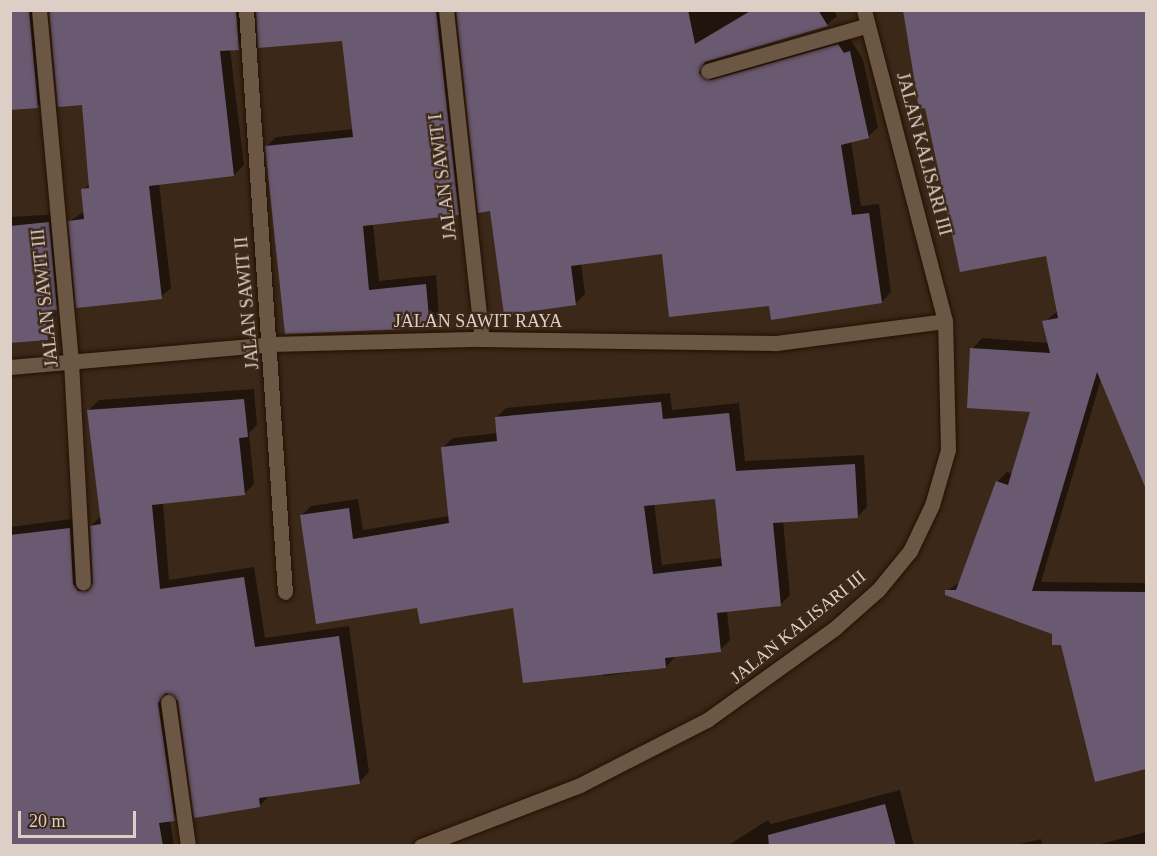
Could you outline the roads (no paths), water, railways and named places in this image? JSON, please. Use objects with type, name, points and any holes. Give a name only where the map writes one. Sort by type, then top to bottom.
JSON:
[{"type":"street","name":"JALAN SAWIT III","points":[[39,10],[71,362],[83,583]]},
{"type":"street","name":"JALAN SAWIT II","points":[[246,10],[272,344],[285,592]]},
{"type":"street","name":"JALAN SAWIT I","points":[[446,10],[483,339]]},
{"type":"street","points":[[708,70],[866,18]]},
{"type":"street","name":"JALAN KALISARI III","points":[[421,846],[570,789],[707,720],[753,691],[878,590],[920,530],[948,450],[945,321],[866,18]]},
{"type":"street","name":"JALAN SAWIT RAYA","points":[[10,368],[272,344],[483,339],[776,343],[945,321]]},
{"type":"street","points":[[168,702],[188,846]]}]
